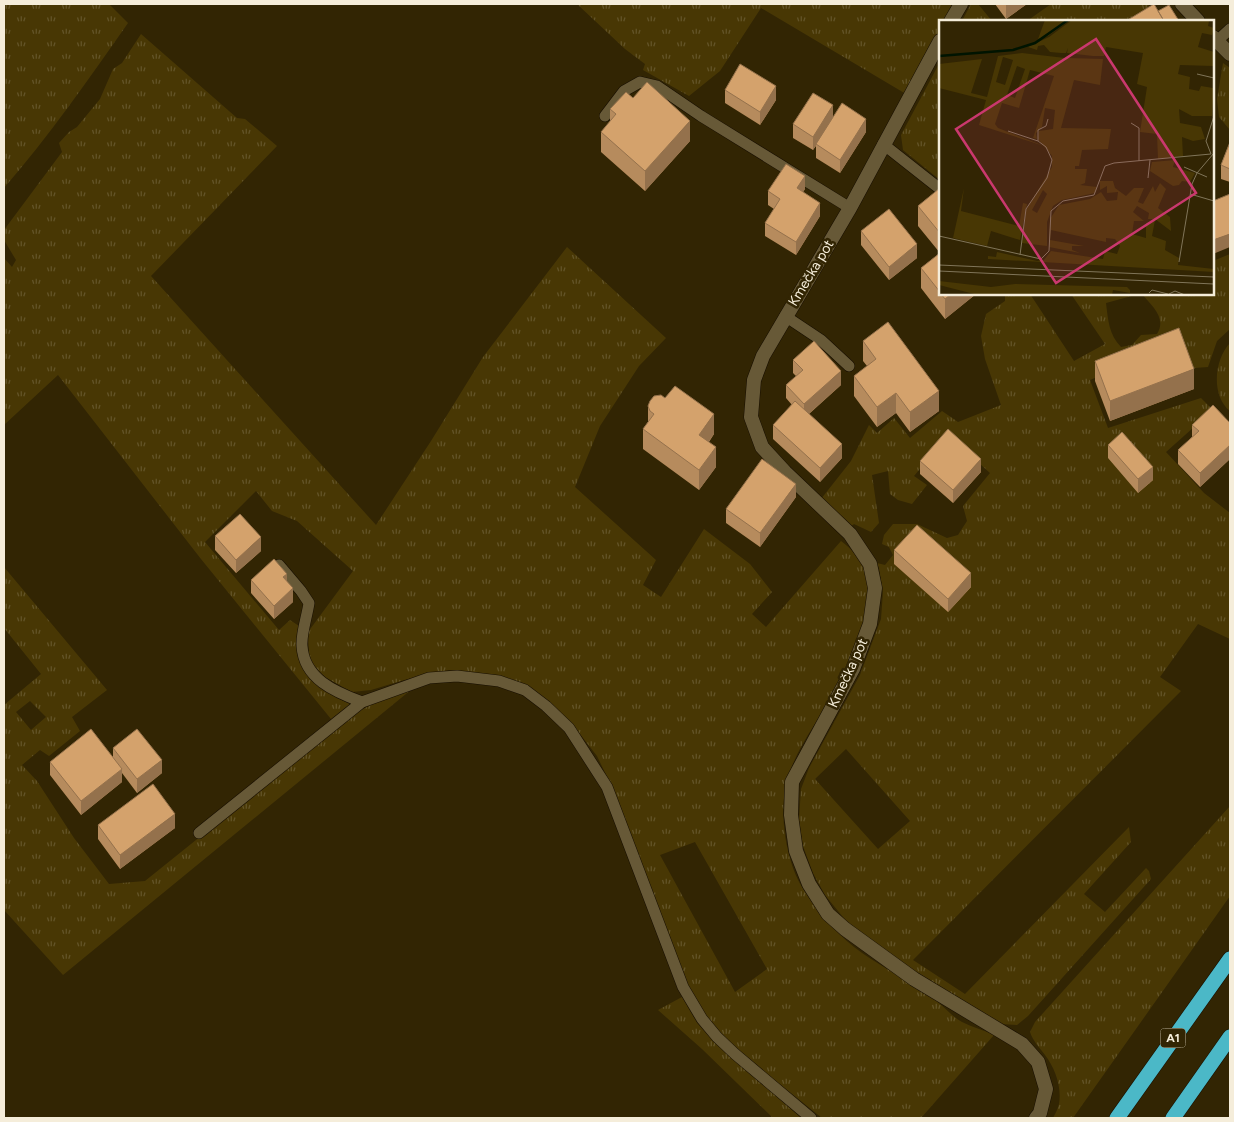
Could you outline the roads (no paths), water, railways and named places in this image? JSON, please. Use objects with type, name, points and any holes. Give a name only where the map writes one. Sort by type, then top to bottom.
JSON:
[{"type":"highway","name":"A1","points":[[1117,1118],[1230,958]]},
{"type":"highway","points":[[1173,1118],[1230,1037]]},
{"type":"street","points":[[952,20],[960,4]]},
{"type":"street","points":[[1182,4],[1197,20]]},
{"type":"street","points":[[1215,39],[1230,54]]},
{"type":"street","name":"Kmečka pot","points":[[939,43],[850,208],[763,356],[754,380],[751,417],[762,447],[785,472],[850,534],[870,564],[876,588],[870,624],[852,670],[792,782],[791,815],[796,851],[809,884],[828,914],[846,929],[914,979],[1022,1044],[1038,1062],[1046,1089],[1040,1113],[1036,1118]]},
{"type":"lane","points":[[1215,39],[1230,29]]},
{"type":"lane","points":[[605,116],[624,91],[640,82],[657,86],[700,116],[850,208]]},
{"type":"lane","points":[[883,144],[939,188]]},
{"type":"lane","points":[[785,316],[821,340],[850,366]]},
{"type":"lane","points":[[279,565],[309,603],[302,645],[305,663],[318,681],[341,694],[362,702]]},
{"type":"lane","points":[[199,834],[362,702],[429,678],[457,676],[499,681],[525,690],[546,706],[569,728],[607,787],[683,987],[702,1019],[735,1054],[811,1118]]}]
